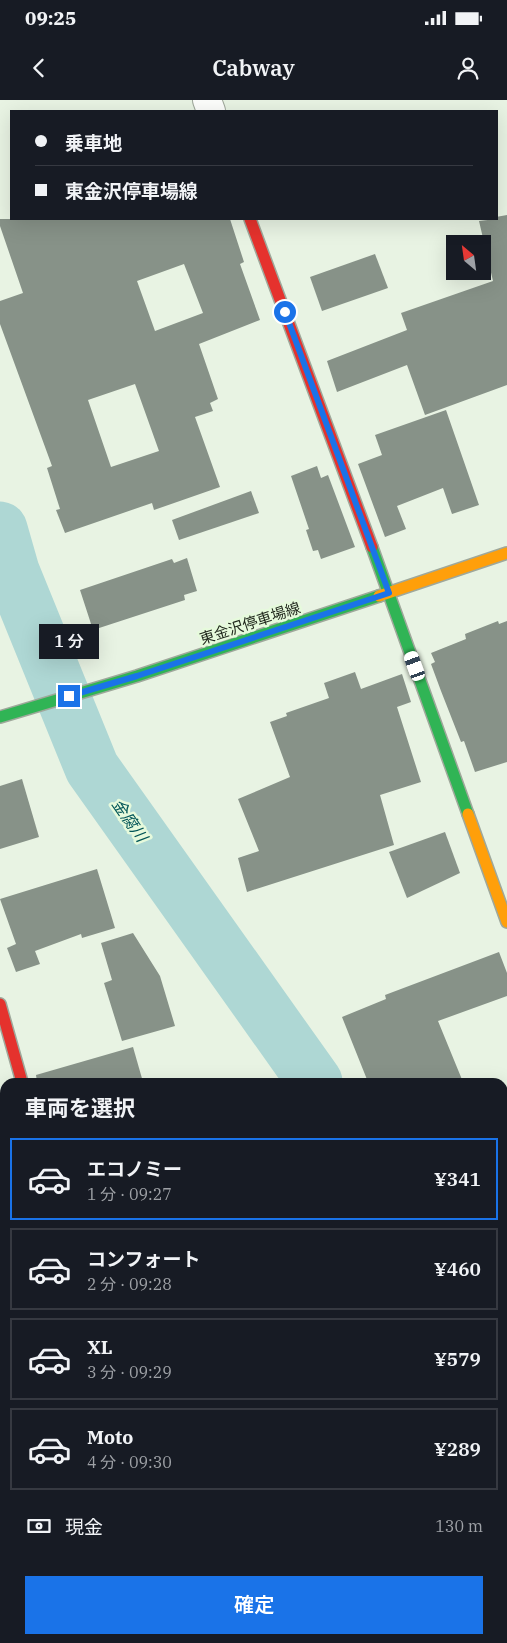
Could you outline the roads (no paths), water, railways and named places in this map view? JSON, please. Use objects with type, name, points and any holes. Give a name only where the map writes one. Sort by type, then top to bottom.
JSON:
[{"type":"street","points":[[250,220],[389,593],[507,922]]},
{"type":"street","name":"東金沢停車場線","points":[[5,714],[137,676],[507,553]]},
{"type":"street","points":[[0,1004],[21,1078]]},
{"type":"waterway","name":"金腐川","points":[[0,529],[12,571],[92,768],[312,1078]]}]
